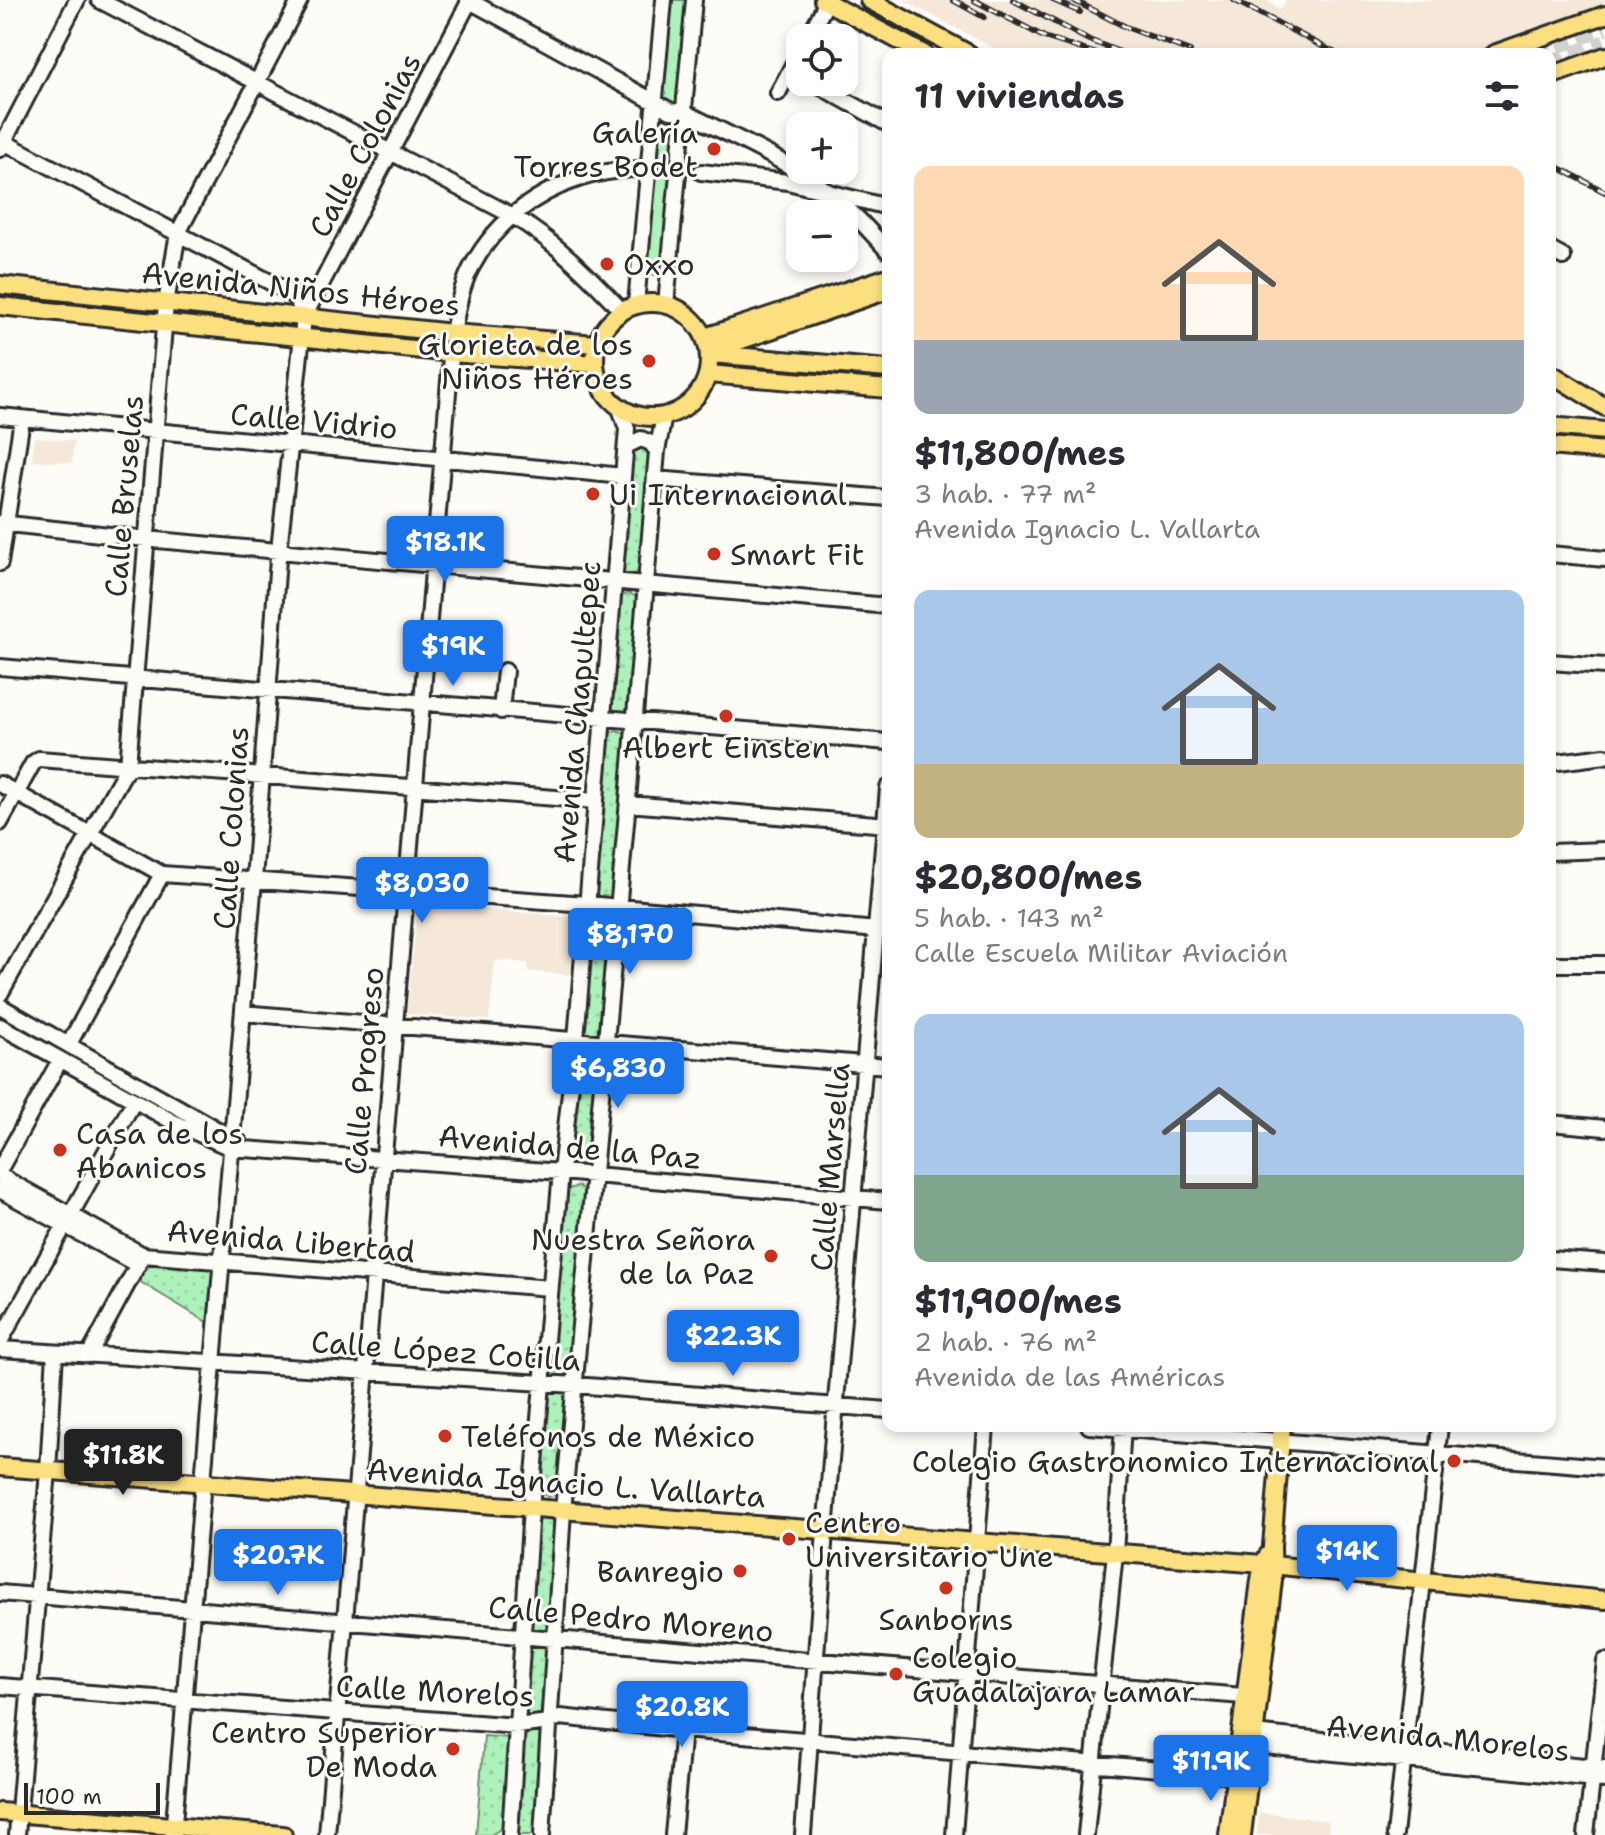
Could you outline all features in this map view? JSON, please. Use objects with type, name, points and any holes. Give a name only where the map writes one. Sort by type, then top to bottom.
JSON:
[{"type":"main road","points":[[869,0],[958,48]]},
{"type":"main road","points":[[825,1],[913,48]]},
{"type":"main road","points":[[1511,48],[1605,15]]},
{"type":"main road","points":[[900,41],[910,23]]},
{"type":"main road","points":[[1556,74],[1605,56]]},
{"type":"main road","points":[[708,347],[882,279]]},
{"type":"main road","name":"Avenida Niños Héroes","points":[[0,285],[453,333],[597,344]]},
{"type":"main road","points":[[708,347],[882,292]]},
{"type":"main road","points":[[666,305],[691,318],[708,347],[708,374],[702,389],[679,411],[664,416],[641,416],[620,408],[602,389],[595,364],[597,344],[602,331],[629,308],[666,305]]},
{"type":"main road","name":"Avenida Niños Héroes","points":[[0,306],[451,353],[595,364]]},
{"type":"main road","points":[[708,347],[882,368]]},
{"type":"main road","points":[[708,374],[882,388]]},
{"type":"main road","points":[[1556,374],[1605,395]]},
{"type":"main road","points":[[1556,375],[1605,407]]},
{"type":"main road","points":[[1556,427],[1605,431]]},
{"type":"main road","points":[[1556,447],[1605,451]]},
{"type":"main road","points":[[1242,1835],[1242,1776],[1272,1546],[1282,1434]]},
{"type":"main road","name":"Avenida Ignacio L. Vallarta","points":[[0,1467],[1269,1565],[1605,1600]]},
{"type":"main road","points":[[1228,1835],[1242,1776]]},
{"type":"main road","points":[[0,1812],[173,1831],[283,1835]]},
{"type":"street","points":[[77,0],[1,144],[289,292],[298,301],[304,317]]},
{"type":"street","points":[[99,0],[513,216],[544,235],[629,308],[642,268],[664,0]]},
{"type":"street","name":"Calle Bruselas","points":[[0,994],[128,766],[166,303],[178,233],[300,0]]},
{"type":"street","points":[[469,0],[671,111],[684,112],[798,171],[827,191],[882,244]]},
{"type":"street","name":"Calle Colonias","points":[[173,1831],[279,550],[300,338],[304,317],[469,0]]},
{"type":"street","points":[[666,305],[694,0]]},
{"type":"street","points":[[814,24],[825,1]]},
{"type":"street","points":[[778,93],[786,84]]},
{"type":"street","points":[[837,96],[882,121]]},
{"type":"street","name":"Calle Progreso","points":[[327,1835],[451,353],[458,306],[471,268],[488,243],[513,216],[553,187],[579,177],[618,170],[650,169]]},
{"type":"street","points":[[701,172],[788,182],[882,205]]},
{"type":"street","points":[[642,268],[655,278],[669,270]]},
{"type":"street","name":"Avenida Chapultepec","points":[[510,1835],[531,1508],[576,1039],[626,446],[627,429],[620,408]]},
{"type":"street","name":"Calle Vidrio","points":[[0,416],[623,476]]},
{"type":"street","name":"Avenida Chapultepec","points":[[542,1835],[563,1511],[657,451],[664,416]]},
{"type":"street","points":[[0,563],[3,523],[22,419]]},
{"type":"street","points":[[626,446],[641,439],[651,443],[657,451]]},
{"type":"street","points":[[655,479],[882,498]]},
{"type":"street","points":[[3,523],[646,586],[882,606]]},
{"type":"street","points":[[1556,555],[1605,559]]},
{"type":"street","points":[[1556,662],[1605,666]]},
{"type":"street","points":[[0,667],[882,742]]},
{"type":"street","points":[[501,711],[505,671]]},
{"type":"street","points":[[1556,762],[1605,756]]},
{"type":"street","points":[[0,823],[33,763],[39,759],[596,801]]},
{"type":"street","points":[[0,784],[162,874],[587,904],[882,930]]},
{"type":"street","points":[[628,804],[882,825]]},
{"type":"street","points":[[1556,852],[1605,850]]},
{"type":"street","points":[[69,1044],[162,874]]},
{"type":"street","name":"Calle Marsella","points":[[803,1835],[825,1531],[865,1064],[882,930]]},
{"type":"street","points":[[1556,964],[1605,964]]},
{"type":"street","name":"Avenida de la Paz","points":[[0,1006],[232,1143]]},
{"type":"street","points":[[243,1013],[882,1065]]},
{"type":"street","name":"Avenida de la Paz","points":[[0,1026],[175,1123],[248,1148],[593,1174],[882,1200]]},
{"type":"street","points":[[0,1169],[60,1060]]},
{"type":"street","points":[[1,1341],[134,1101]]},
{"type":"street","points":[[1556,1124],[1605,1128]]},
{"type":"street","name":"Avenida Libertad","points":[[0,1176],[68,1220],[141,1260],[221,1262],[550,1288]]},
{"type":"street","name":"Avenida Libertad","points":[[0,1190],[68,1220]]},
{"type":"street","points":[[1556,1259],[1605,1263]]},
{"type":"street","points":[[89,1355],[141,1260]]},
{"type":"street","name":"Calle López Cotilla","points":[[1,1341],[21,1350],[55,1353],[575,1385],[882,1410]]},
{"type":"street","points":[[17,1835],[55,1353]]},
{"type":"street","points":[[954,1835],[986,1432]]},
{"type":"street","points":[[1086,1835],[1115,1553],[1123,1432]]},
{"type":"street","points":[[1237,1432],[1282,1434],[1437,1454],[1605,1467]]},
{"type":"street","points":[[1395,1835],[1439,1432]]},
{"type":"street","name":"Calle Pedro Moreno","points":[[0,1593],[1251,1697]]},
{"type":"street","points":[[1586,1835],[1599,1774],[1605,1661]]},
{"type":"street","name":"Calle Morelos","points":[[0,1686],[517,1726],[549,1722],[560,1717],[1242,1776]]},
{"type":"street","points":[[673,1835],[683,1730]]},
{"type":"street","name":"Avenida Morelos","points":[[1246,1738],[1599,1774]]},
{"type":"shaded area","points":[[903,0],[1266,0],[1280,10],[1286,0],[1605,0],[1605,11],[1496,48],[993,48]]},
{"type":"shaded area","points":[[34,437],[74,441],[72,463],[32,460]]},
{"type":"shaded area","points":[[422,904],[573,917],[571,975],[528,971],[528,963],[495,960],[489,1020],[407,1014],[417,913]]},
{"type":"shaded area","points":[[1259,1812],[1329,1821],[1328,1835],[1257,1835]]},
{"type":"green space","points":[[671,0],[688,0],[678,107],[662,101]]},
{"type":"green space","points":[[661,110],[678,115],[662,273],[658,276],[651,274],[648,267]]},
{"type":"green space","points":[[651,445],[640,576],[624,577],[621,574],[631,446]]},
{"type":"green space","points":[[629,593],[638,598],[627,715],[610,713],[620,597]]},
{"type":"green space","points":[[616,730],[623,732],[627,739],[613,895],[609,899],[599,900],[592,892],[608,734]]},
{"type":"green space","points":[[601,913],[611,921],[601,1030],[597,1036],[583,1033],[590,920]]},
{"type":"green space","points":[[588,1046],[600,1053],[589,1161],[579,1165],[570,1156],[580,1051]]},
{"type":"green space","points":[[578,1186],[586,1197],[559,1489],[548,1497],[539,1488],[566,1190]]},
{"type":"green space","points":[[152,1262],[213,1268],[207,1322],[137,1280]]},
{"type":"green space","points":[[541,1519],[554,1522],[555,1527],[546,1633],[531,1631],[531,1626],[537,1526]]},
{"type":"green space","points":[[536,1644],[546,1651],[541,1713],[540,1717],[528,1719],[524,1713],[529,1649]]},
{"type":"green space","points":[[533,1729],[542,1737],[535,1835],[516,1835],[522,1736]]},
{"type":"green space","points":[[484,1736],[511,1738],[505,1826],[491,1835],[476,1835]]},
{"type":"tunnel","points":[[1551,48],[1605,28]]},
{"type":"tunnel","points":[[1556,61],[1605,42]]},
{"type":"railway","points":[[953,0],[984,17]]},
{"type":"railway","points":[[974,0],[1044,37],[1078,48]]},
{"type":"railway","points":[[1013,0],[1110,48]]},
{"type":"railway","points":[[1053,0],[1080,12]]},
{"type":"railway","points":[[1073,0],[1126,27],[1182,48]]},
{"type":"railway","points":[[1234,0],[1326,48]]},
{"type":"railway","points":[[1556,166],[1605,192]]},
{"type":"place","name":"Galería Torres Bodet","points":[[714,149]]},
{"type":"place","name":"Oxxo","points":[[607,264]]},
{"type":"place","name":"Glorieta de los Niños Héroes","points":[[649,361]]},
{"type":"place","name":"Ui Internacional","points":[[593,494]]},
{"type":"place","name":"Smart Fit","points":[[714,554]]},
{"type":"place","name":"Albert Einsten","points":[[726,716]]},
{"type":"place","name":"Casa de los Abanicos","points":[[60,1150]]},
{"type":"place","name":"Nuestra Señora de la Paz","points":[[771,1256]]},
{"type":"place","name":"Teléfonos de México","points":[[445,1436]]},
{"type":"place","name":"Colegio Gastronomico Internacional","points":[[1454,1461]]},
{"type":"place","name":"Centro Universitario Une","points":[[789,1539]]},
{"type":"place","name":"Banregio","points":[[740,1571]]},
{"type":"place","name":"Sanborns","points":[[946,1588]]},
{"type":"place","name":"Colegio Guadalajara Lamar","points":[[896,1674]]},
{"type":"place","name":"Centro Superior De Moda","points":[[453,1749]]}]
